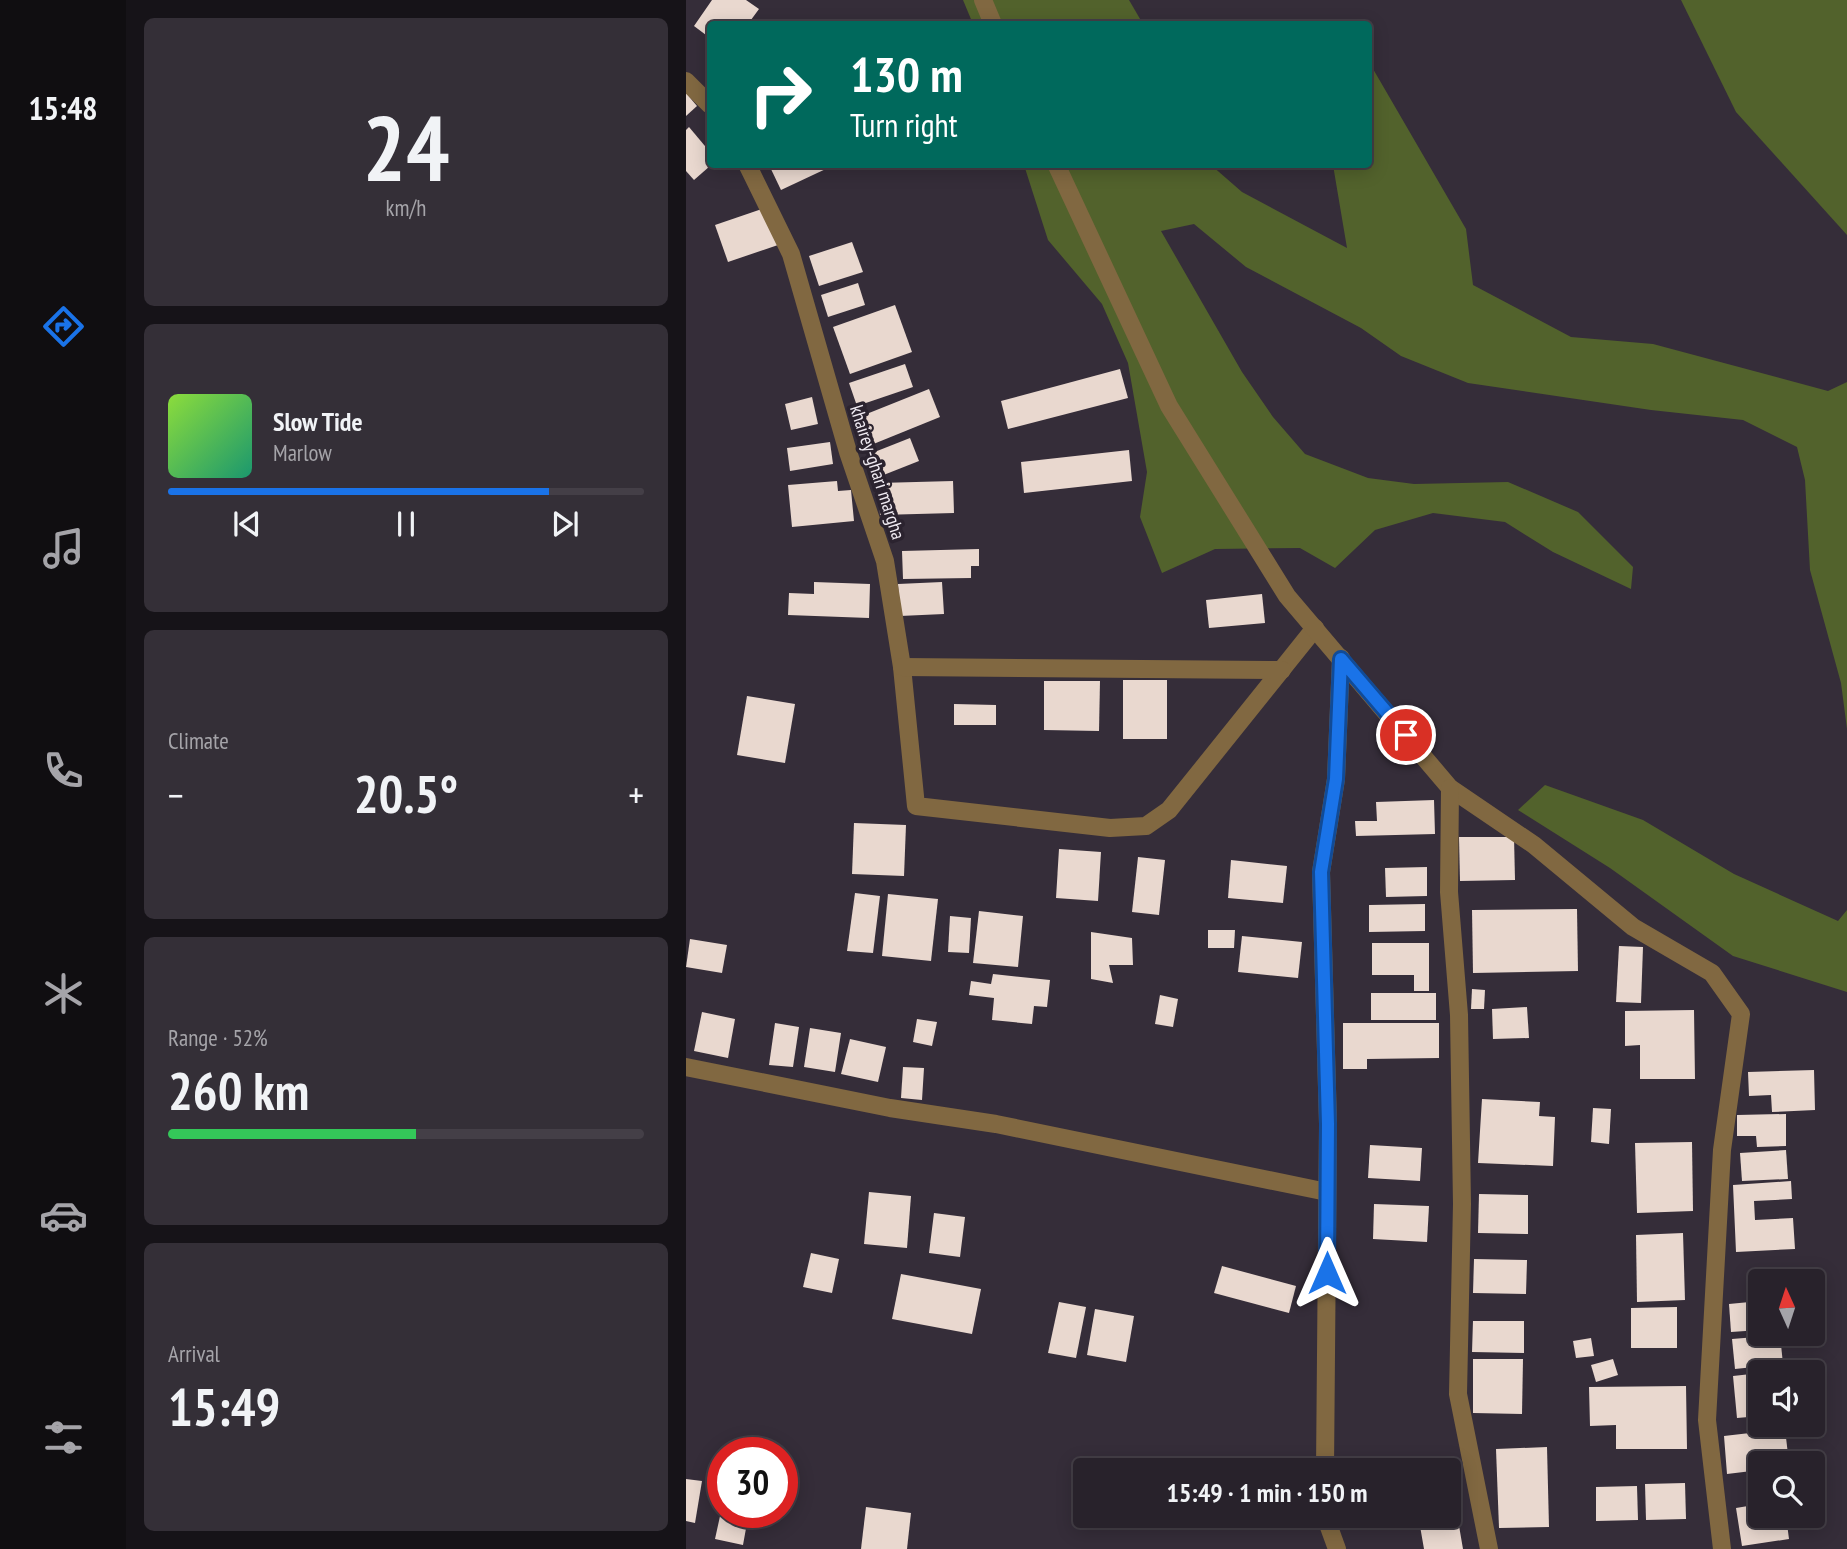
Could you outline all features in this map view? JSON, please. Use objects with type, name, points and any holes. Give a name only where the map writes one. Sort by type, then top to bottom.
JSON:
[{"type":"street","points":[[983,0],[992,21]]},
{"type":"street","points":[[686,81],[707,102]]},
{"type":"street","name":"khairey-ghari margha","points":[[749,168],[791,254],[848,452],[885,561],[902,667],[916,806],[1110,828],[1146,826],[1169,810],[1282,670]]},
{"type":"street","points":[[1058,168],[1169,406],[1287,596],[1450,788],[1534,845],[1633,927],[1712,972],[1741,1014],[1722,1150],[1707,1420],[1722,1549]]},
{"type":"street","points":[[902,667],[1282,670],[1315,628]]},
{"type":"street","points":[[1325,1458],[1328,1192],[1321,872],[1336,779],[1341,659]]},
{"type":"street","points":[[1450,788],[1449,892],[1458,1015],[1462,1204],[1458,1394],[1489,1549]]},
{"type":"street","points":[[686,1067],[890,1108],[996,1124],[1328,1192]]},
{"type":"street","points":[[1329,1528],[1337,1549]]},
{"type":"green space","points":[[963,0],[1129,0],[1141,21],[972,21]]},
{"type":"green space","points":[[1681,0],[1847,0],[1847,235],[1736,112]]},
{"type":"green space","points":[[1372,67],[1466,229],[1473,285],[1571,337],[1653,344],[1828,391],[1847,382],[1847,729],[1841,683],[1810,570],[1805,480],[1797,447],[1743,420],[1651,410],[1468,383],[1401,356],[1361,328],[1246,267],[1194,224],[1161,231],[1242,372],[1273,417],[1305,454],[1368,478],[1414,484],[1508,482],[1578,512],[1633,567],[1631,589],[1553,552],[1505,522],[1433,513],[1375,530],[1335,568],[1300,548],[1215,549],[1162,573],[1140,517],[1147,472],[1128,363],[1102,304],[1048,240],[1025,168],[1214,168],[1242,192],[1347,248],[1334,168],[1372,168]]},
{"type":"green space","points":[[1545,785],[1643,820],[1734,874],[1838,921],[1847,910],[1847,992],[1733,956],[1610,868],[1518,810]]},
{"type":"building","points":[[712,0],[746,0],[759,9],[750,21],[707,21],[707,36],[694,26]]},
{"type":"building","points":[[686,93],[697,106],[686,116]]},
{"type":"building","points":[[689,127],[707,148],[708,168],[694,180],[686,171],[686,130]]},
{"type":"building","points":[[770,168],[828,168],[781,190]]},
{"type":"building","points":[[765,208],[778,245],[728,262],[715,225]]},
{"type":"building","points":[[852,242],[863,272],[819,286],[809,256]]},
{"type":"building","points":[[858,283],[865,305],[828,317],[821,295]]},
{"type":"building","points":[[895,305],[912,352],[850,374],[833,327]]},
{"type":"building","points":[[905,364],[913,387],[857,406],[849,383]]},
{"type":"building","points":[[1120,369],[1128,398],[1008,429],[1001,401]]},
{"type":"building","points":[[929,389],[940,417],[871,445],[859,417]]},
{"type":"building","points":[[812,397],[818,424],[791,430],[785,404]]},
{"type":"building","points":[[910,438],[919,461],[881,476],[872,453]]},
{"type":"building","points":[[830,442],[833,464],[790,471],[787,448]]},
{"type":"building","points":[[1129,450],[1132,481],[1024,493],[1021,462]]},
{"type":"building","points":[[837,481],[838,491],[851,490],[854,521],[792,527],[788,485]]},
{"type":"building","points":[[953,481],[954,513],[880,515],[879,483]]},
{"type":"building","points":[[979,549],[979,566],[971,566],[971,578],[903,579],[902,551]]},
{"type":"building","points":[[814,582],[870,584],[869,618],[788,615],[789,593],[814,594]]},
{"type":"building","points":[[942,582],[944,614],[900,616],[898,584]]},
{"type":"building","points":[[1262,594],[1265,623],[1209,628],[1206,600]]},
{"type":"building","points":[[1123,680],[1167,680],[1167,739],[1123,739]]},
{"type":"building","points":[[1044,681],[1100,681],[1099,731],[1044,730]]},
{"type":"building","points":[[747,696],[795,704],[785,763],[737,755]]},
{"type":"building","points":[[954,704],[996,705],[996,725],[954,725]]},
{"type":"building","points":[[1434,800],[1435,834],[1356,836],[1355,821],[1377,821],[1376,802]]},
{"type":"building","points":[[854,823],[906,825],[904,876],[852,874]]},
{"type":"building","points":[[1459,837],[1514,837],[1515,880],[1460,881]]},
{"type":"building","points":[[1059,849],[1101,852],[1098,901],[1056,898]]},
{"type":"building","points":[[1138,857],[1165,860],[1159,915],[1132,912]]},
{"type":"building","points":[[1231,860],[1287,866],[1283,903],[1228,898]]},
{"type":"building","points":[[1427,867],[1427,896],[1386,897],[1385,868]]},
{"type":"building","points":[[855,893],[880,896],[873,953],[847,951]]},
{"type":"building","points":[[888,894],[938,899],[931,961],[882,956]]},
{"type":"building","points":[[1425,904],[1425,931],[1369,932],[1369,905]]},
{"type":"building","points":[[1577,909],[1578,971],[1473,973],[1472,910]]},
{"type":"building","points":[[979,911],[1023,916],[1018,967],[973,963]]},
{"type":"building","points":[[950,916],[971,918],[969,953],[948,952]]},
{"type":"building","points":[[1208,930],[1235,930],[1234,948],[1208,948]]},
{"type":"building","points":[[1091,932],[1132,938],[1133,965],[1109,965],[1113,983],[1091,979]]},
{"type":"building","points":[[1242,936],[1302,942],[1298,978],[1238,972]]},
{"type":"building","points":[[690,939],[727,945],[722,973],[686,967]]},
{"type":"building","points":[[1372,943],[1429,943],[1429,991],[1414,991],[1414,975],[1372,975]]},
{"type":"building","points":[[1619,946],[1643,947],[1641,1003],[1616,1002]]},
{"type":"building","points":[[993,974],[1050,980],[1047,1007],[1034,1006],[1032,1024],[992,1020],[994,998],[969,995],[971,981],[991,984]]},
{"type":"building","points":[[1472,989],[1485,990],[1484,1009],[1471,1009]]},
{"type":"building","points":[[1371,993],[1436,993],[1436,1020],[1371,1020]]},
{"type":"building","points":[[1160,995],[1178,999],[1173,1027],[1155,1024]]},
{"type":"building","points":[[1527,1007],[1529,1038],[1493,1039],[1492,1009]]},
{"type":"building","points":[[1694,1010],[1695,1079],[1640,1079],[1640,1045],[1625,1046],[1625,1011]]},
{"type":"building","points":[[702,1012],[735,1019],[728,1058],[694,1051]]},
{"type":"building","points":[[917,1019],[937,1022],[932,1046],[913,1042]]},
{"type":"building","points":[[775,1023],[799,1027],[793,1067],[769,1065]]},
{"type":"building","points":[[1343,1023],[1439,1023],[1439,1058],[1367,1059],[1367,1069],[1343,1069]]},
{"type":"building","points":[[810,1028],[841,1033],[835,1072],[804,1067]]},
{"type":"building","points":[[850,1039],[886,1047],[878,1082],[841,1074]]},
{"type":"building","points":[[903,1067],[924,1068],[922,1100],[901,1098]]},
{"type":"building","points":[[1814,1070],[1815,1110],[1772,1112],[1771,1095],[1749,1096],[1748,1072]]},
{"type":"building","points":[[1482,1099],[1540,1102],[1539,1116],[1555,1117],[1553,1166],[1478,1163]]},
{"type":"building","points":[[1593,1108],[1611,1109],[1609,1144],[1591,1142]]},
{"type":"building","points":[[1786,1114],[1786,1146],[1757,1147],[1756,1136],[1737,1136],[1737,1115]]},
{"type":"building","points":[[1692,1142],[1693,1211],[1637,1213],[1635,1143]]},
{"type":"building","points":[[1370,1145],[1422,1148],[1420,1181],[1368,1178]]},
{"type":"building","points":[[1786,1150],[1788,1179],[1742,1181],[1740,1153]]},
{"type":"building","points":[[1791,1181],[1792,1199],[1754,1201],[1755,1220],[1793,1218],[1795,1249],[1736,1252],[1733,1185]]},
{"type":"building","points":[[869,1192],[911,1196],[907,1248],[864,1244]]},
{"type":"building","points":[[1479,1194],[1528,1195],[1528,1234],[1478,1233]]},
{"type":"building","points":[[1374,1204],[1429,1206],[1427,1242],[1373,1239]]},
{"type":"building","points":[[934,1213],[965,1217],[960,1257],[929,1253]]},
{"type":"building","points":[[1683,1233],[1685,1300],[1637,1302],[1636,1235]]},
{"type":"building","points":[[811,1253],[839,1259],[832,1293],[803,1287]]},
{"type":"building","points":[[1474,1259],[1527,1260],[1526,1294],[1473,1293]]},
{"type":"building","points":[[1222,1266],[1296,1286],[1289,1313],[1214,1293]]},
{"type":"building","points":[[901,1274],[981,1289],[972,1334],[892,1319]]},
{"type":"building","points":[[1059,1302],[1086,1307],[1076,1358],[1048,1353]]},
{"type":"building","points":[[1748,1302],[1748,1331],[1731,1332],[1729,1304]]},
{"type":"building","points":[[1677,1307],[1677,1348],[1631,1348],[1631,1308]]},
{"type":"building","points":[[1095,1309],[1134,1316],[1126,1362],[1087,1355]]},
{"type":"building","points":[[1473,1321],[1524,1321],[1524,1353],[1472,1352]]},
{"type":"building","points":[[1591,1338],[1594,1356],[1576,1358],[1573,1341]]},
{"type":"building","points":[[1748,1338],[1748,1346],[1781,1346],[1783,1360],[1748,1360],[1748,1368],[1735,1369],[1732,1339]]},
{"type":"building","points":[[1473,1359],[1523,1359],[1522,1414],[1473,1413]]},
{"type":"building","points":[[1613,1359],[1618,1375],[1596,1382],[1591,1365]]},
{"type":"building","points":[[1748,1374],[1748,1417],[1737,1418],[1733,1376]]},
{"type":"building","points":[[1686,1386],[1687,1449],[1616,1449],[1616,1425],[1590,1426],[1589,1387]]},
{"type":"building","points":[[1748,1433],[1748,1437],[1786,1437],[1788,1451],[1748,1451],[1748,1471],[1727,1474],[1724,1436]]},
{"type":"building","points":[[1547,1447],[1549,1527],[1499,1528],[1496,1449]]},
{"type":"building","points":[[686,1479],[702,1481],[695,1523],[686,1521]]},
{"type":"building","points":[[1685,1483],[1686,1519],[1646,1520],[1645,1484]]},
{"type":"building","points":[[1637,1486],[1638,1520],[1596,1521],[1596,1487]]},
{"type":"building","points":[[1748,1506],[1748,1528],[1788,1528],[1789,1539],[1742,1546],[1736,1508]]},
{"type":"building","points":[[866,1507],[911,1513],[907,1549],[861,1549]]},
{"type":"building","points":[[717,1528],[746,1528],[743,1545],[715,1539]]},
{"type":"building","points":[[1420,1528],[1459,1528],[1463,1549],[1424,1549]]},
{"type":"route","points":[[1327,1273],[1328,1124],[1321,872],[1336,779],[1341,659],[1406,735]]}]
